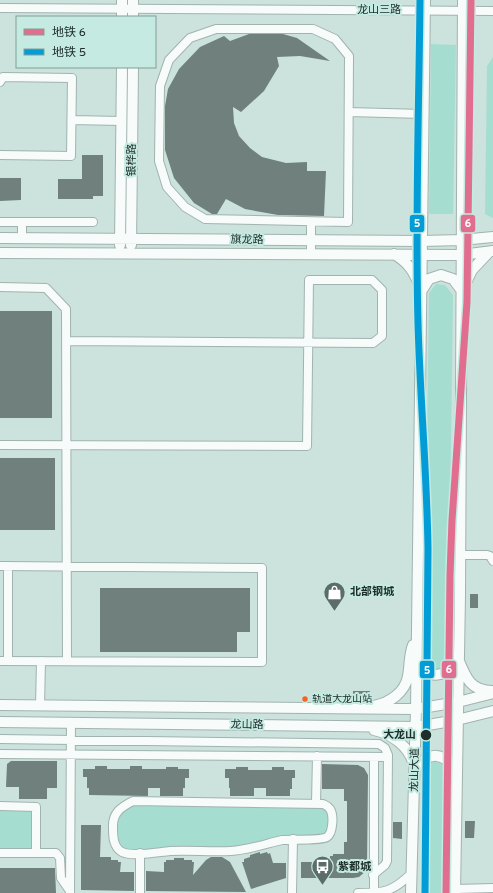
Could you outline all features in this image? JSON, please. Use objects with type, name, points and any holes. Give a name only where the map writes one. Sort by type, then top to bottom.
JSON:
[{"type":"main road","points":[[455,891],[460,555],[463,0]]},
{"type":"main road","name":"龙山大道","points":[[411,893],[416,727],[425,5]]},
{"type":"main road","name":"银桦路","points":[[120,253],[122,68]]},
{"type":"main road","name":"银桦路","points":[[131,253],[133,68]]},
{"type":"main road","name":"旗龙路","points":[[0,238],[422,241],[461,240],[493,236]]},
{"type":"main road","points":[[0,253],[461,255],[491,252]]},
{"type":"main road","points":[[462,291],[472,270],[491,252]]},
{"type":"main road","points":[[394,254],[405,260],[413,271],[422,290],[429,280],[441,275],[453,280],[462,291]]},
{"type":"main road","points":[[363,709],[386,703],[403,689],[408,678],[410,653],[417,636]]},
{"type":"main road","points":[[417,662],[424,671],[435,675],[449,671],[458,661]]},
{"type":"main road","points":[[458,661],[468,681],[486,692],[493,692]]},
{"type":"main road","name":"龙山路","points":[[0,705],[416,709],[458,702],[493,692]]},
{"type":"main road","name":"龙山路","points":[[0,722],[416,727],[458,720],[493,711]]},
{"type":"main road","points":[[357,726],[380,731],[393,737],[407,750],[412,758],[415,770]]},
{"type":"main road","points":[[415,770],[425,759],[435,755],[445,758],[457,770]]},
{"type":"street","name":"龙山三路","points":[[0,8],[133,9],[425,5],[463,11],[493,11]]},
{"type":"street","points":[[216,29],[313,29],[335,39],[349,56],[349,112],[348,222],[205,219],[185,207],[167,187],[159,161],[160,86],[169,60],[190,38],[216,29]]},
{"type":"street","points":[[0,82],[3,77],[72,78],[71,156],[0,155]]},
{"type":"street","points":[[349,112],[423,114]]},
{"type":"street","points":[[72,120],[122,121]]},
{"type":"street","points":[[0,222],[93,222]]},
{"type":"street","points":[[22,222],[22,238]]},
{"type":"street","points":[[311,222],[311,254]]},
{"type":"street","points":[[0,445],[307,446],[308,343],[309,280],[372,280],[382,290],[382,336],[373,343],[308,343],[67,341]]},
{"type":"street","points":[[0,288],[46,288],[66,310],[67,661]]},
{"type":"street","points":[[460,555],[488,555],[493,561]]},
{"type":"street","points":[[4,566],[262,568],[262,662],[4,661],[4,566]]},
{"type":"street","points":[[40,706],[41,661]]},
{"type":"street","points":[[70,892],[71,723]]},
{"type":"street","points":[[0,739],[375,743],[382,745],[385,748],[388,757],[387,861],[385,865],[373,875]]},
{"type":"street","points":[[0,754],[388,757]]},
{"type":"street","points":[[316,803],[317,756]]},
{"type":"street","points":[[373,893],[374,757]]},
{"type":"street","points":[[133,802],[316,803],[323,804],[330,808],[332,814],[331,832],[327,837],[322,839],[293,839],[231,851],[171,851],[131,854],[122,852],[116,846],[113,840],[112,822],[117,812],[123,806],[133,802]]},
{"type":"street","points":[[0,806],[36,807],[36,853]]},
{"type":"street","points":[[292,893],[293,839]]},
{"type":"street","points":[[0,853],[58,854],[60,858],[61,878],[70,892]]},
{"type":"street","points":[[140,853],[140,893]]},
{"type":"street","points":[[358,893],[373,893],[394,888],[412,873]]},
{"type":"street","points":[[455,891],[493,888]]},
{"type":"green space","points":[[431,44],[456,45],[453,214],[429,214]]},
{"type":"green space","points":[[493,57],[493,218],[485,214],[487,66]]},
{"type":"green space","points":[[436,284],[445,285],[453,295],[448,661],[443,669],[430,669],[424,661],[429,293]]},
{"type":"green space","points":[[431,762],[439,762],[446,767],[445,893],[423,893],[424,766]]},
{"type":"green space","points":[[134,803],[322,806],[328,809],[329,831],[326,835],[247,847],[131,852],[118,846],[114,823],[118,814]]},
{"type":"green space","points":[[0,809],[32,809],[33,850],[0,850]]},
{"type":"building","points":[[249,34],[283,34],[297,38],[330,61],[300,56],[277,57],[279,66],[264,91],[241,112],[233,107],[234,123],[239,136],[250,148],[262,157],[286,163],[307,162],[307,171],[326,171],[324,216],[278,215],[245,209],[226,199],[217,214],[212,214],[194,203],[174,178],[165,150],[165,106],[168,89],[179,69],[200,47],[224,36],[230,41]]},
{"type":"building","points":[[82,155],[103,155],[103,196],[93,196],[93,199],[58,199],[58,179],[82,179]]},
{"type":"building","points":[[0,178],[21,178],[21,200],[0,201]]},
{"type":"building","points":[[0,311],[52,311],[52,418],[0,418]]},
{"type":"building","points":[[0,458],[55,458],[55,530],[0,530]]},
{"type":"building","points":[[100,588],[250,588],[250,632],[237,632],[237,652],[100,652]]},
{"type":"building","points":[[470,594],[478,594],[478,608],[470,608]]},
{"type":"building","points":[[353,691],[370,691],[370,700],[353,700]]},
{"type":"building","points":[[11,761],[57,761],[57,788],[47,788],[47,799],[19,799],[19,787],[6,787],[7,764]]},
{"type":"building","points":[[322,764],[358,765],[364,768],[368,775],[367,866],[366,871],[359,877],[301,878],[301,862],[330,862],[330,856],[333,856],[333,854],[344,854],[344,842],[347,842],[347,801],[344,801],[344,789],[322,789]]},
{"type":"building","points":[[95,766],[107,766],[107,769],[130,769],[130,766],[142,766],[142,769],[166,769],[166,767],[178,767],[178,769],[189,769],[189,778],[185,778],[183,796],[160,796],[160,788],[148,788],[148,796],[89,795],[89,788],[87,788],[87,777],[83,777],[83,769],[95,769]]},
{"type":"building","points":[[236,767],[248,767],[248,770],[272,770],[272,767],[284,767],[284,770],[295,770],[295,778],[292,778],[292,789],[290,789],[290,796],[266,796],[266,788],[254,788],[254,796],[230,796],[229,778],[225,778],[225,769],[236,769]]},
{"type":"building","points":[[465,821],[475,821],[474,838],[465,838]]},
{"type":"building","points":[[393,822],[402,822],[402,839],[393,838]]},
{"type":"building","points":[[81,825],[101,825],[100,857],[111,857],[111,860],[118,860],[118,862],[121,862],[120,872],[134,872],[134,891],[81,890]]},
{"type":"building","points":[[260,852],[260,854],[267,852],[268,854],[270,853],[273,863],[286,863],[286,878],[251,889],[242,862],[244,862],[244,859],[250,857],[250,855]]},
{"type":"building","points":[[211,857],[222,857],[230,862],[246,892],[146,891],[146,871],[164,872],[164,862],[166,862],[166,860],[184,858],[184,860],[192,860],[192,862],[194,862],[193,875],[206,860]]},
{"type":"building","points":[[0,868],[55,868],[56,893],[0,893]]},
{"type":"metro line","name":"5","points":[[420,0],[417,283],[428,549],[425,893]]},
{"type":"metro line","name":"6","points":[[446,893],[450,575],[452,520],[467,302],[471,0]]},
{"type":"place","name":"北部钢城","points":[[335,612]]},
{"type":"place","name":"轨道大龙山站","points":[[305,699]]},
{"type":"place","name":"大龙山","points":[[426,735]]},
{"type":"place","name":"紫都城","points":[[323,886]]}]
